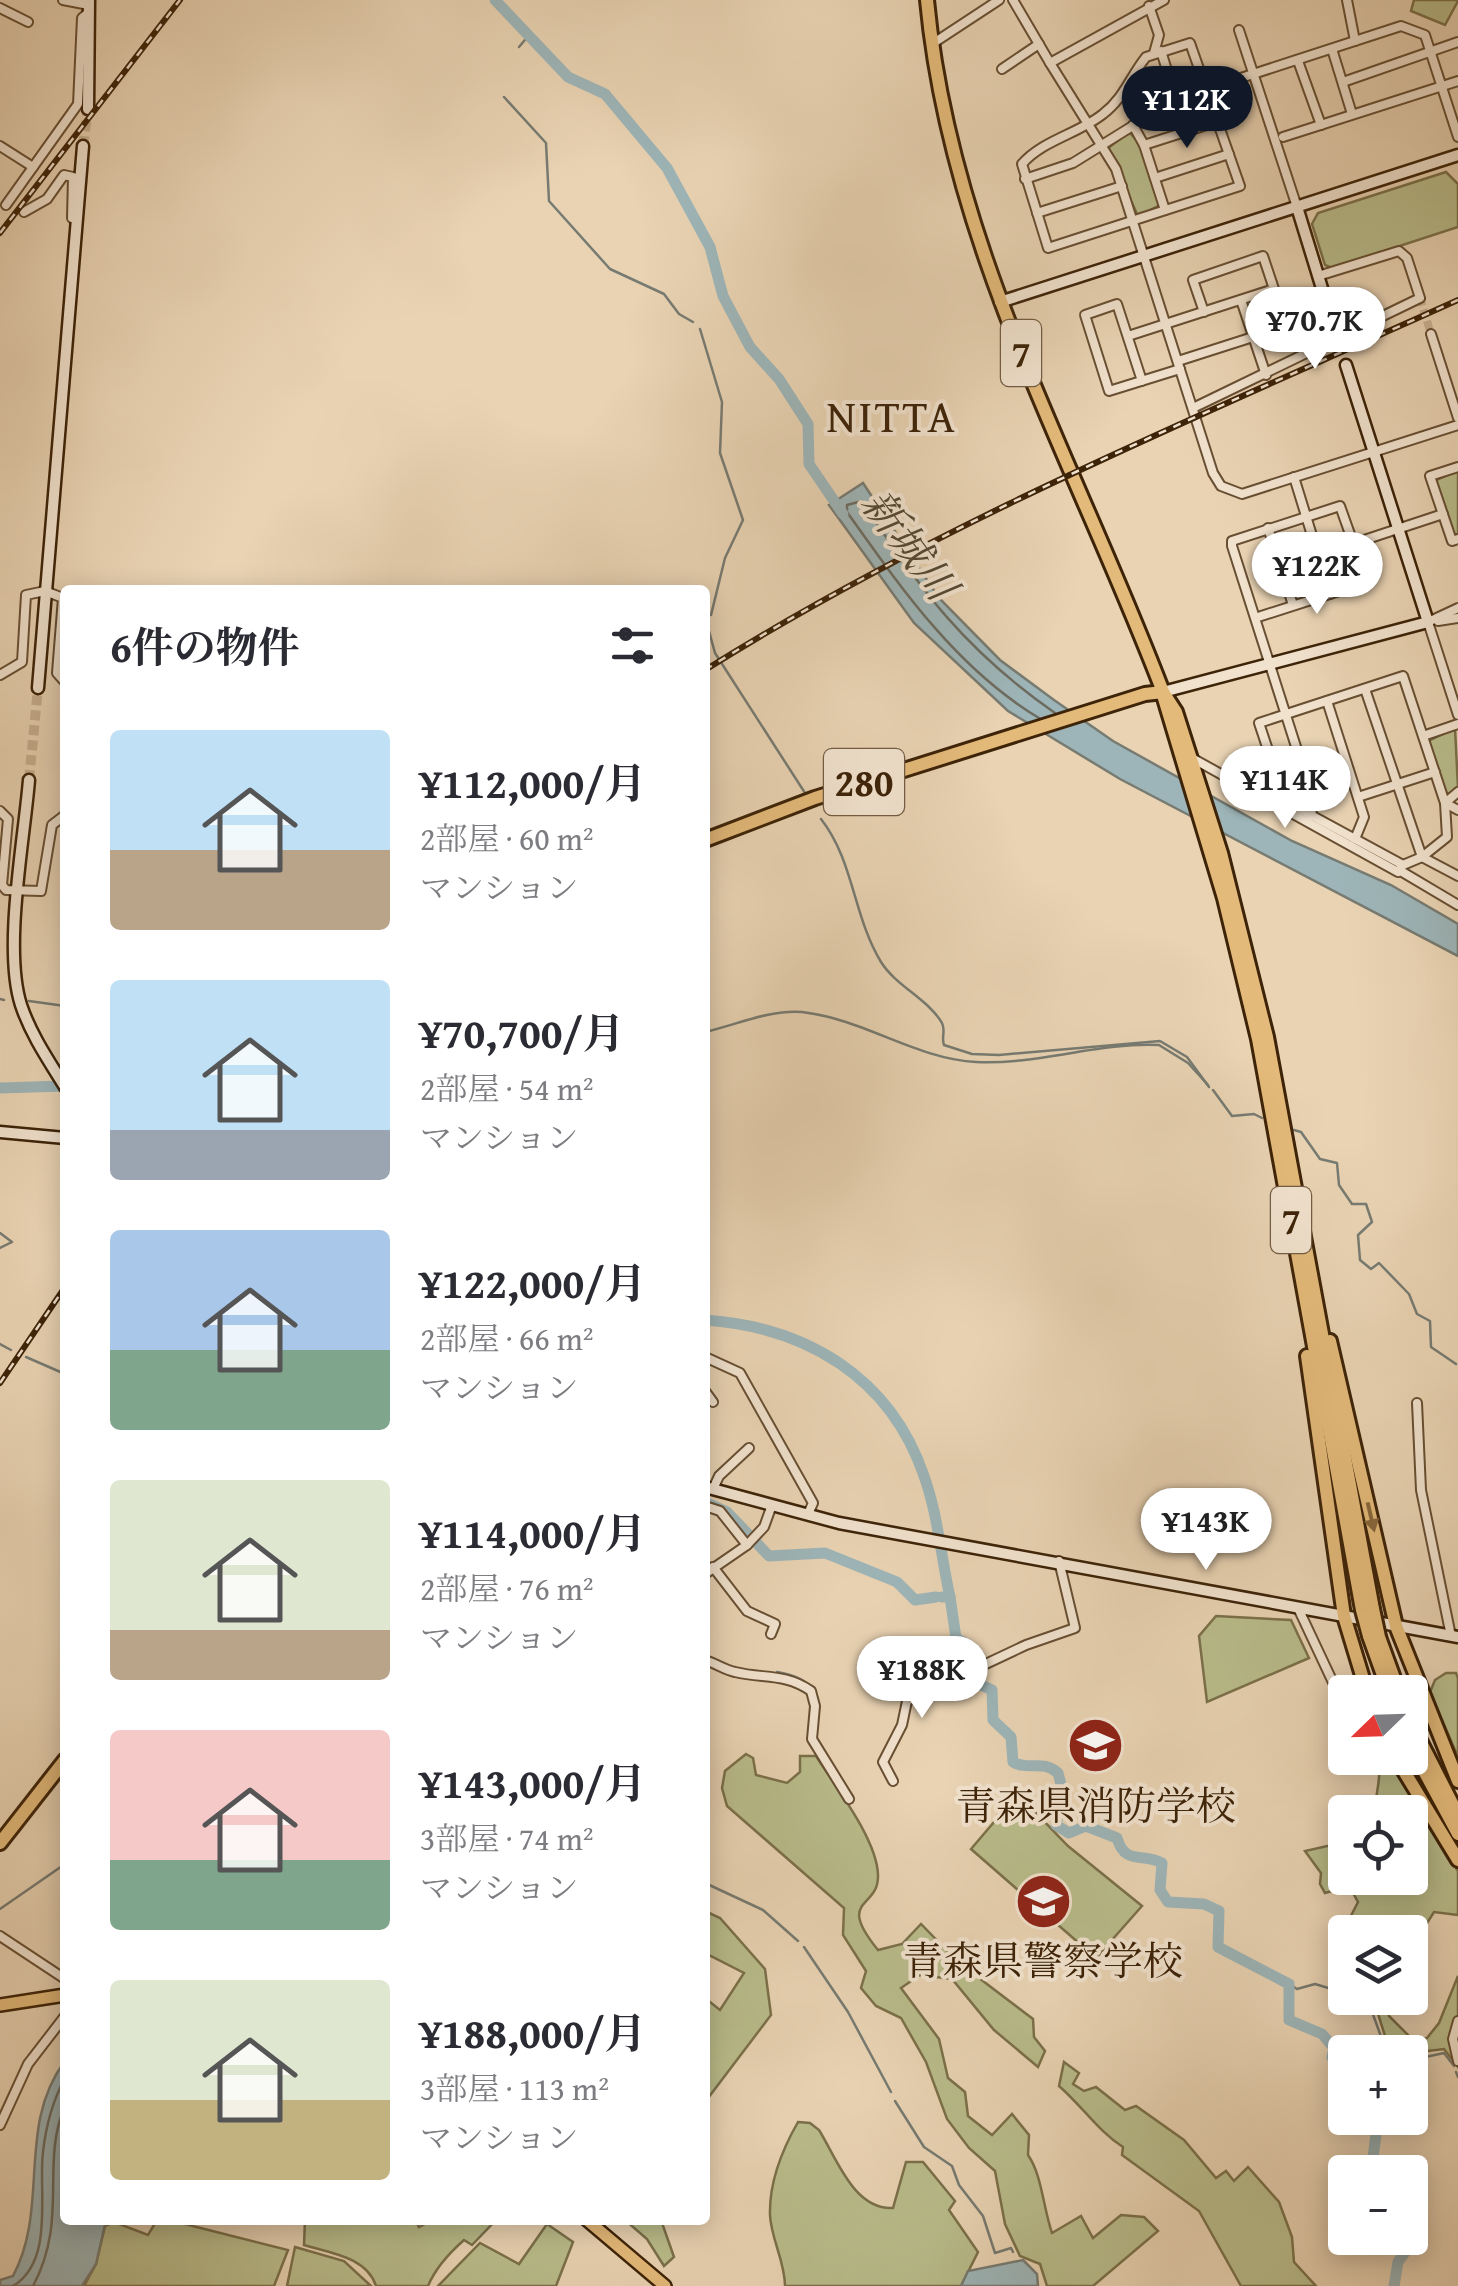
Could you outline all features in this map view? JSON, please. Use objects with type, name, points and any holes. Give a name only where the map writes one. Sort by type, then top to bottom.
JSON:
[{"type":"highway","name":"7","points":[[927,0],[958,178],[1000,302],[1162,692],[1217,840],[1267,1036],[1368,1609]]},
{"type":"highway","name":"280","points":[[710,838],[815,798],[1162,692]]},
{"type":"highway","name":"7","points":[[1187,758],[1258,1039],[1368,1609],[1384,1675]]},
{"type":"highway","points":[[1286,1195],[1344,1616],[1362,1675]]},
{"type":"highway","points":[[1300,1218],[1396,1626],[1458,1780]]},
{"type":"highway","name":"7","points":[[1374,1636],[1391,1675]]},
{"type":"highway","points":[[1428,1756],[1458,1815]]},
{"type":"highway","points":[[0,1843],[60,1766]]},
{"type":"highway","points":[[1406,1775],[1458,1860]]},
{"type":"highway","points":[[1426,1775],[1458,1834]]},
{"type":"main road","points":[[0,2004],[60,1996]]},
{"type":"main road","points":[[593,2225],[665,2286]]},
{"type":"street","points":[[4,0],[0,8],[28,22]]},
{"type":"street","points":[[63,0],[89,6]]},
{"type":"street","points":[[932,44],[999,0]]},
{"type":"street","points":[[1012,0],[1102,146],[1122,186],[1213,473],[1228,491],[1242,494],[1458,421],[1431,334]]},
{"type":"street","points":[[1050,63],[1164,0]]},
{"type":"street","points":[[1347,0],[1355,41]]},
{"type":"street","points":[[88,109],[89,6]]},
{"type":"street","points":[[6,205],[78,104],[82,18],[89,6]]},
{"type":"street","points":[[1149,6],[1159,35],[1157,52],[1176,99]]},
{"type":"street","points":[[1025,179],[1073,164],[1176,99],[1401,26],[1425,35],[1458,137]]},
{"type":"street","points":[[1239,30],[1339,344]]},
{"type":"street","points":[[1190,42],[1195,46],[1240,186],[1048,248],[1022,164],[1036,150],[1088,124],[1121,98],[1141,63],[1157,52],[1190,42]]},
{"type":"street","points":[[1342,82],[1458,42]]},
{"type":"street","points":[[1002,69],[1039,44]]},
{"type":"street","points":[[1332,49],[1352,114]]},
{"type":"street","points":[[1298,60],[1321,125]]},
{"type":"street","points":[[1282,137],[1458,81]]},
{"type":"street","points":[[1144,145],[1219,121]]},
{"type":"street","points":[[1133,126],[1144,145],[1165,210]]},
{"type":"street","points":[[0,146],[33,167]]},
{"type":"street","points":[[38,688],[83,146]]},
{"type":"street","points":[[1155,178],[1230,154]]},
{"type":"street","points":[[1000,302],[1458,155]]},
{"type":"street","points":[[24,212],[47,199],[64,175],[72,178],[70,240],[76,246]]},
{"type":"street","points":[[1036,213],[1122,186]]},
{"type":"street","points":[[1193,408],[1339,344],[1420,298],[1407,258],[1399,251],[1318,276]]},
{"type":"street","points":[[1128,336],[1204,312],[1274,289],[1263,256],[1193,280],[1204,312]]},
{"type":"street","points":[[1241,300],[1266,375]]},
{"type":"street","points":[[1142,381],[1117,304],[1085,315],[1109,391],[1142,381],[1253,337]]},
{"type":"street","points":[[1346,365],[1458,714]]},
{"type":"street","points":[[1458,467],[1430,476],[1452,541],[1458,539]]},
{"type":"street","points":[[1294,478],[1330,594]]},
{"type":"street","points":[[1255,618],[1367,582],[1340,506],[1232,541],[1255,618],[1314,800],[1311,816]]},
{"type":"street","points":[[1355,543],[1443,514]]},
{"type":"street","points":[[1268,528],[1292,605]]},
{"type":"street","points":[[0,675],[22,662],[26,595],[45,590],[60,597]]},
{"type":"street","points":[[1428,622],[1458,608]]},
{"type":"street","points":[[1162,692],[1428,622],[1458,618]]},
{"type":"street","points":[[60,636],[60,676]]},
{"type":"street","points":[[1447,837],[1446,803],[1402,676],[1260,723],[1285,802],[1355,839],[1458,905]]},
{"type":"street","points":[[1365,689],[1422,857],[1458,876]]},
{"type":"street","points":[[1327,701],[1364,817],[1355,839]]},
{"type":"street","points":[[1423,736],[1458,724]]},
{"type":"street","points":[[1187,758],[1400,868]]},
{"type":"street","points":[[1358,797],[1435,772]]},
{"type":"street","points":[[29,780],[16,986],[31,1031],[60,1079]]},
{"type":"street","points":[[1446,803],[1458,792]]},
{"type":"street","points":[[1446,803],[1458,810]]},
{"type":"street","points":[[0,810],[8,819],[2,885],[6,890],[41,890],[52,824],[60,818]]},
{"type":"street","points":[[1400,868],[1447,837]]},
{"type":"street","points":[[1447,837],[1458,843]]},
{"type":"street","points":[[0,1132],[60,1138]]},
{"type":"street","points":[[710,1358],[740,1373],[813,1503],[808,1514]]},
{"type":"street","points":[[710,1398],[713,1402]]},
{"type":"street","points":[[710,1488],[808,1514],[1060,1560],[1299,1613],[1344,1616],[1455,1637],[1421,1490],[1417,1403]]},
{"type":"street","points":[[710,1487],[749,1448]]},
{"type":"street","points":[[710,1569],[750,1543],[764,1527],[772,1505]]},
{"type":"street","points":[[710,1508],[720,1511],[750,1543]]},
{"type":"street","points":[[893,1782],[883,1762],[902,1725],[907,1701],[974,1668],[1075,1628],[1060,1560]]},
{"type":"street","points":[[710,1571],[747,1611],[775,1624],[771,1634]]},
{"type":"street","points":[[1299,1613],[1332,1675]]},
{"type":"street","points":[[710,1662],[738,1673],[772,1674],[812,1691],[812,1738],[849,1799]]},
{"type":"street","points":[[0,1936],[60,1976]]},
{"type":"street","points":[[1458,2021],[1454,2038],[1458,2061]]},
{"type":"street","points":[[0,2125],[28,2064],[60,2022]]},
{"type":"green space","points":[[1414,0],[1458,1],[1445,25],[1411,11]]},
{"type":"green space","points":[[1129,132],[1142,146],[1160,205],[1138,216],[1107,149]]},
{"type":"green space","points":[[1446,172],[1458,184],[1458,227],[1332,268],[1325,265],[1312,224],[1318,213]]},
{"type":"green space","points":[[1458,470],[1457,536],[1452,533],[1434,481]]},
{"type":"green space","points":[[1455,728],[1458,788],[1449,794],[1444,792],[1428,741]]},
{"type":"green space","points":[[1216,1616],[1291,1620],[1309,1658],[1207,1702],[1199,1636]]},
{"type":"green space","points":[[1446,1673],[1456,1673],[1458,1678],[1458,1757],[1430,1692],[1435,1680]]},
{"type":"green space","points":[[746,1754],[753,1758],[756,1775],[787,1783],[800,1772],[800,1756],[816,1756],[871,1845],[877,1886],[859,1912],[866,1933],[878,1950],[902,1944],[921,1924],[958,1962],[1033,2019],[1034,2037],[1045,2051],[1038,2067],[994,2030],[952,1979],[920,1975],[901,1988],[939,2039],[948,2078],[965,2092],[968,2116],[992,2135],[1012,2114],[1029,2135],[1028,2155],[1052,2233],[1081,2216],[1093,2238],[1121,2215],[1144,2217],[1158,2231],[1093,2286],[1047,2286],[1040,2264],[1020,2256],[1005,2224],[995,2171],[969,2148],[947,2119],[926,2062],[901,2018],[876,2006],[861,1988],[866,1971],[843,1935],[844,1908],[727,1806],[722,1788],[725,1771]]},
{"type":"green space","points":[[1398,1775],[1410,1795],[1377,1795],[1379,1778]]},
{"type":"green space","points":[[1012,1788],[1068,1846],[1142,1906],[1096,1958],[971,1849],[994,1822]]},
{"type":"green space","points":[[1428,1823],[1458,1871],[1458,1915],[1434,1912],[1428,1922],[1428,1915],[1351,1915],[1358,1902],[1354,1895],[1428,1895]]},
{"type":"green space","points":[[1328,1846],[1328,1892],[1320,1884],[1321,1873],[1305,1851]]},
{"type":"green space","points":[[710,1913],[720,1918],[765,1969],[771,2015],[710,2095],[710,2002],[720,2010],[744,1973],[710,1956]]},
{"type":"green space","points":[[1458,1976],[1458,2067],[1444,2049],[1428,2051],[1428,2037],[1439,2023]]},
{"type":"green space","points":[[1378,2015],[1389,2016],[1408,2035],[1385,2035]]},
{"type":"green space","points":[[1064,2062],[1079,2073],[1073,2084],[1084,2091],[1096,2087],[1125,2110],[1136,2106],[1184,2140],[1216,2178],[1226,2171],[1234,2181],[1248,2167],[1279,2202],[1292,2237],[1294,2262],[1316,2286],[1241,2286],[1199,2211],[1122,2155],[1123,2147],[1059,2086]]},
{"type":"green space","points":[[798,2122],[810,2123],[819,2130],[848,2181],[868,2201],[879,2206],[893,2208],[906,2162],[923,2162],[955,2201],[949,2210],[978,2252],[961,2286],[785,2286],[770,2203],[778,2167]]},
{"type":"green space","points":[[122,2225],[148,2235],[154,2225],[189,2225],[288,2250],[274,2286],[84,2286],[96,2264],[105,2226]]},
{"type":"green space","points":[[305,2225],[491,2225],[472,2245],[464,2240],[438,2268],[428,2286],[376,2286],[365,2268],[356,2262],[304,2245]]},
{"type":"green space","points":[[546,2225],[573,2242],[556,2286],[438,2286],[480,2243],[519,2264]]},
{"type":"green space","points":[[631,2225],[663,2225],[674,2257],[664,2266],[647,2239]]},
{"type":"green space","points":[[295,2247],[344,2261],[371,2286],[287,2286]]},
{"type":"water","points":[[863,483],[939,598],[1000,660],[1113,741],[1292,841],[1391,885],[1458,924],[1458,956],[1120,779],[1008,711],[914,623],[829,505]]},
{"type":"water","points":[[60,2069],[60,2225],[105,2225],[96,2264],[82,2286],[0,2286],[0,2280],[13,2276],[24,2250],[41,2112]]},
{"type":"water","points":[[1023,2260],[1037,2274],[1038,2286],[961,2286],[968,2271]]},
{"type":"waterway","name":"新城川","points":[[495,0],[568,77],[605,94],[667,168],[710,247],[723,296],[750,347],[779,379],[808,424],[809,464],[843,514]]},
{"type":"waterway","points":[[519,47],[529,35]]},
{"type":"waterway","points":[[504,97],[546,143],[549,201],[610,269],[664,294],[679,314],[693,322]]},
{"type":"waterway","points":[[700,329],[722,402],[720,453],[743,520],[725,558],[711,615]]},
{"type":"waterway","points":[[710,635],[715,653],[805,793]]},
{"type":"waterway","points":[[821,819],[840,853],[864,926],[881,962],[936,1014],[943,1026],[944,1045],[972,1054],[999,1055],[1160,1041],[1187,1057],[1209,1087]]},
{"type":"waterway","points":[[0,999],[4,1000]]},
{"type":"waterway","points":[[29,1001],[60,1005]]},
{"type":"waterway","points":[[710,1031],[766,1015],[802,1012],[847,1022],[932,1054],[976,1062],[1159,1045],[1188,1063],[1208,1085]]},
{"type":"waterway","points":[[0,1088],[60,1086]]},
{"type":"waterway","points":[[1213,1090],[1232,1116],[1254,1114],[1262,1118]]},
{"type":"waterway","points":[[1294,1130],[1301,1132],[1320,1159],[1337,1163],[1339,1185],[1352,1204],[1366,1204],[1372,1222],[1358,1235],[1360,1260],[1371,1269],[1379,1263],[1409,1294],[1417,1314],[1430,1321],[1431,1347],[1456,1364]]},
{"type":"waterway","points":[[0,1233],[12,1242],[0,1248]]},
{"type":"waterway","points":[[710,1321],[777,1333],[809,1346],[839,1363],[890,1410],[909,1441],[929,1491],[950,1597]]},
{"type":"waterway","points":[[0,1344],[11,1350]]},
{"type":"waterway","points":[[26,1357],[60,1372]]},
{"type":"waterway","points":[[710,1504],[727,1512],[769,1556],[825,1553],[897,1582],[915,1600],[936,1597]]},
{"type":"waterway","points":[[942,1597],[950,1597],[956,1638],[968,1645],[963,1670],[966,1678],[992,1690],[993,1720],[1011,1737],[1013,1762],[1047,1767],[1058,1773],[1063,1792],[1056,1825],[1069,1833],[1086,1826],[1117,1838],[1120,1847],[1130,1855],[1162,1863],[1160,1890],[1168,1902],[1204,1904],[1219,1911],[1218,1947],[1289,1984],[1289,2020],[1322,2034],[1328,2041]]},
{"type":"waterway","points":[[777,1672],[799,1678],[812,1688],[818,1704],[817,1725]]},
{"type":"waterway","points":[[728,1674],[744,1677]]},
{"type":"waterway","points":[[0,1909],[60,1867]]},
{"type":"waterway","points":[[710,1885],[763,1910],[798,1941]]},
{"type":"waterway","points":[[804,1947],[848,2012],[891,2092]]},
{"type":"waterway","points":[[1289,1984],[1297,1989],[1315,1984],[1328,1988]]},
{"type":"waterway","points":[[1373,2015],[1383,2042],[1421,2058],[1444,2053],[1454,2066]]},
{"type":"waterway","points":[[1456,2072],[1458,2077]]},
{"type":"waterway","points":[[895,2101],[924,2147],[952,2166],[959,2185],[983,2216],[995,2253],[1011,2248],[1013,2252]]},
{"type":"waterway","points":[[1373,2155],[1376,2135]]},
{"type":"waterway","points":[[1394,2286],[1403,2255]]},
{"type":"tunnel","points":[[83,146],[88,109]]},
{"type":"tunnel","points":[[1420,298],[1431,334]]},
{"type":"tunnel","points":[[29,780],[38,688]]},
{"type":"railway","points":[[0,233],[180,0]]},
{"type":"railway","points":[[710,667],[795,616],[981,518],[1170,428],[1458,300]]},
{"type":"railway","points":[[0,1383],[60,1294]]},
{"type":"place","name":"青森県消防学校","points":[[1096,1746]]},
{"type":"place","name":"青森県警察学校","points":[[1043,1901]]},
{"type":"district","name":"NITTA","points":[[892,415]]}]
